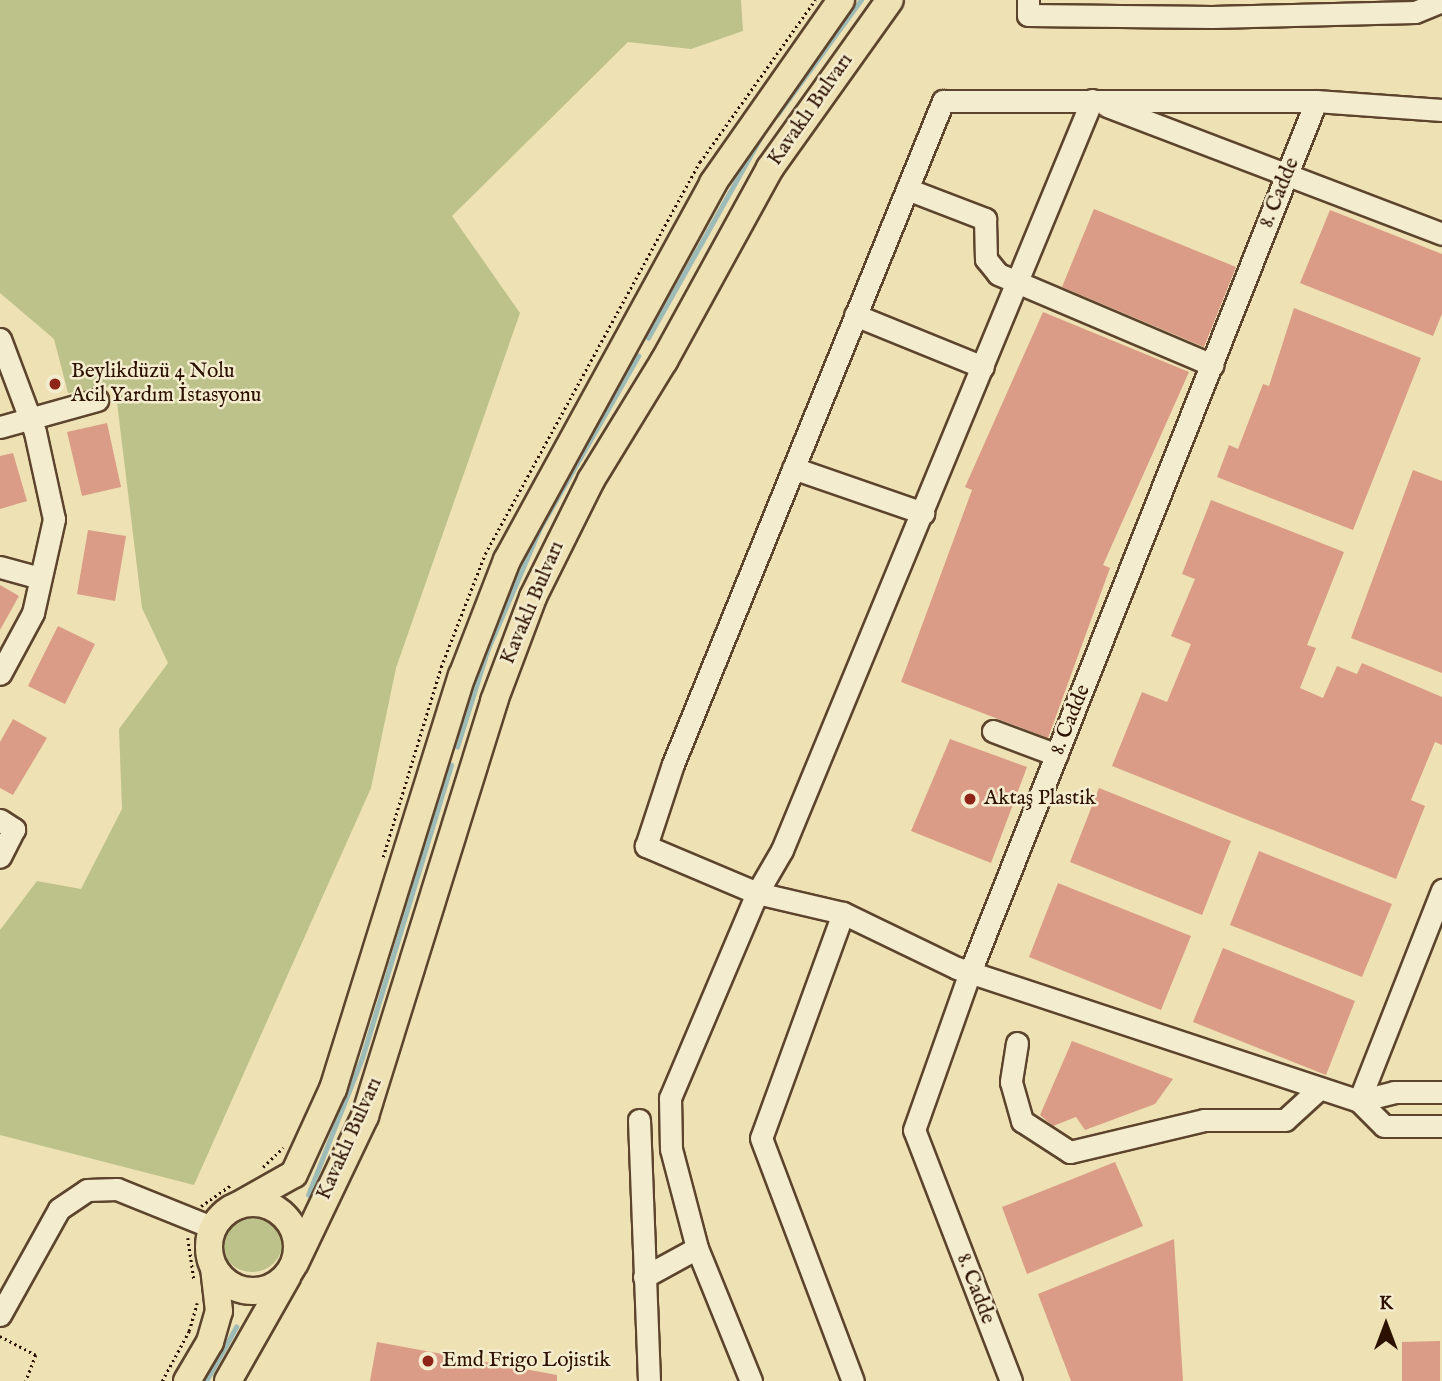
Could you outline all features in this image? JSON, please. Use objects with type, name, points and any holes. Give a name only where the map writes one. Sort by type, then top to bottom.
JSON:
[{"type":"main road","name":"Kavaklı Bulvarı","points":[[214,1228],[237,1206],[294,1174],[333,1089],[462,676],[507,559],[713,183],[841,0]]},
{"type":"main road","name":"Kavaklı Bulvarı","points":[[228,1381],[291,1269],[373,1093],[494,701],[533,597],[591,480],[664,361],[770,168],[890,0]]},
{"type":"main road","points":[[214,1268],[224,1280],[249,1291],[264,1290],[291,1269],[296,1235],[280,1212],[267,1205],[237,1206]]},
{"type":"main road","points":[[187,1381],[210,1342],[219,1311],[214,1268],[209,1254],[214,1228]]},
{"type":"street","points":[[1028,0],[1028,15],[1415,6],[1442,1]]},
{"type":"street","points":[[1092,100],[1289,172],[1442,234]]},
{"type":"street","points":[[751,1381],[697,1248],[671,1149],[670,1098],[757,892],[782,850],[1092,100]]},
{"type":"street","points":[[1442,110],[1317,101],[943,101],[793,468],[646,846],[757,892],[843,913],[970,972],[1359,1101],[1384,1126],[1442,1126]]},
{"type":"street","name":"8. Cadde","points":[[1011,1381],[914,1130],[970,972],[1317,101]]},
{"type":"street","points":[[907,189],[985,219],[986,259],[998,274],[1212,365]]},
{"type":"street","points":[[855,315],[983,367]]},
{"type":"street","points":[[0,339],[29,417],[54,519],[33,613],[0,674]]},
{"type":"street","points":[[0,427],[97,400]]},
{"type":"street","points":[[793,468],[923,513]]},
{"type":"street","points":[[0,567],[40,578]]},
{"type":"street","points":[[993,731],[1057,755]]},
{"type":"street","points":[[0,820],[14,829],[0,857]]},
{"type":"street","points":[[1359,1101],[1442,890]]},
{"type":"street","points":[[843,913],[761,1138],[852,1381]]},
{"type":"street","points":[[1017,1043],[1011,1082],[1022,1121],[1070,1152],[1204,1120],[1285,1120],[1320,1088]]},
{"type":"street","points":[[1359,1101],[1394,1093],[1442,1092]]},
{"type":"street","points":[[639,1121],[649,1381]]},
{"type":"street","points":[[1,1310],[59,1209],[88,1190],[117,1189],[214,1228]]},
{"type":"street","points":[[644,1277],[697,1248]]},
{"type":"path","points":[[276,1195],[306,1220]]},
{"type":"path","points":[[0,1336],[36,1355],[26,1381]]},
{"type":"green space","points":[[0,0],[741,0],[743,31],[691,49],[628,42],[452,216],[520,313],[396,668],[371,788],[194,1185],[0,1135],[0,930],[37,881],[81,889],[122,809],[119,729],[168,663],[142,608],[115,386],[68,393],[54,339],[0,293]]},
{"type":"green space","points":[[252,1210],[264,1212],[274,1219],[281,1229],[281,1253],[274,1263],[264,1270],[252,1272],[240,1270],[230,1263],[223,1253],[221,1241],[223,1229],[230,1219],[240,1212]]},
{"type":"building","points":[[1094,209],[1236,267],[1204,347],[1062,287]]},
{"type":"building","points":[[1330,210],[1442,254],[1442,314],[1433,336],[1300,283]]},
{"type":"building","points":[[1294,308],[1421,358],[1353,530],[1217,477],[1229,445],[1238,449],[1263,384],[1269,386]]},
{"type":"building","points":[[1043,312],[1189,372],[1103,565],[1110,568],[1048,738],[901,682],[972,490],[965,487]]},
{"type":"building","points":[[107,423],[121,487],[82,496],[67,432]]},
{"type":"building","points":[[13,453],[27,501],[0,509],[0,456]]},
{"type":"building","points":[[1413,470],[1442,481],[1442,673],[1351,638]]},
{"type":"building","points":[[1211,500],[1344,552],[1307,645],[1316,648],[1300,688],[1323,698],[1337,666],[1357,674],[1362,663],[1442,697],[1442,745],[1435,742],[1411,800],[1425,806],[1396,879],[1112,766],[1142,692],[1167,702],[1191,644],[1171,636],[1195,579],[1182,574]]},
{"type":"building","points":[[88,530],[126,536],[115,601],[77,594]]},
{"type":"building","points":[[0,585],[19,596],[0,630]]},
{"type":"building","points":[[58,626],[95,644],[65,704],[28,686]]},
{"type":"building","points":[[13,719],[47,738],[13,795],[0,788],[0,742]]},
{"type":"building","name":"Aktaş Plastik","points":[[950,739],[1027,767],[991,863],[911,831]]},
{"type":"building","points":[[1099,788],[1231,841],[1202,915],[1070,862]]},
{"type":"building","points":[[1259,851],[1392,904],[1362,977],[1230,925]]},
{"type":"building","points":[[1058,883],[1191,936],[1161,1010],[1029,957]]},
{"type":"building","points":[[1223,948],[1355,1001],[1326,1075],[1193,1022]]},
{"type":"building","points":[[1072,1041],[1173,1079],[1155,1104],[1085,1130],[1076,1117],[1053,1126],[1040,1115]]},
{"type":"building","points":[[1115,1162],[1143,1226],[1027,1274],[1002,1207]]},
{"type":"building","points":[[1174,1239],[1183,1381],[1071,1381],[1038,1294]]},
{"type":"building","points":[[1440,1341],[1440,1381],[1402,1381],[1402,1342]]},
{"type":"building","name":"Emd Frigo Lojistik","points":[[377,1342],[557,1375],[557,1381],[370,1381]]},
{"type":"waterway","points":[[777,115],[861,0]]},
{"type":"waterway","points":[[648,338],[763,133]]},
{"type":"waterway","points":[[457,747],[487,651],[540,528],[638,356]]},
{"type":"waterway","points":[[308,1195],[362,1058],[451,765]]},
{"type":"waterway","points":[[206,1381],[236,1327]]},
{"type":"place","name":"Beylikdüzü 4 Nolu Acil Yardım İstasyonu","points":[[55,384]]},
{"type":"place","name":"Aktaş Plastik","points":[[970,799]]},
{"type":"place","name":"Emd Frigo Lojistik","points":[[428,1361]]}]
